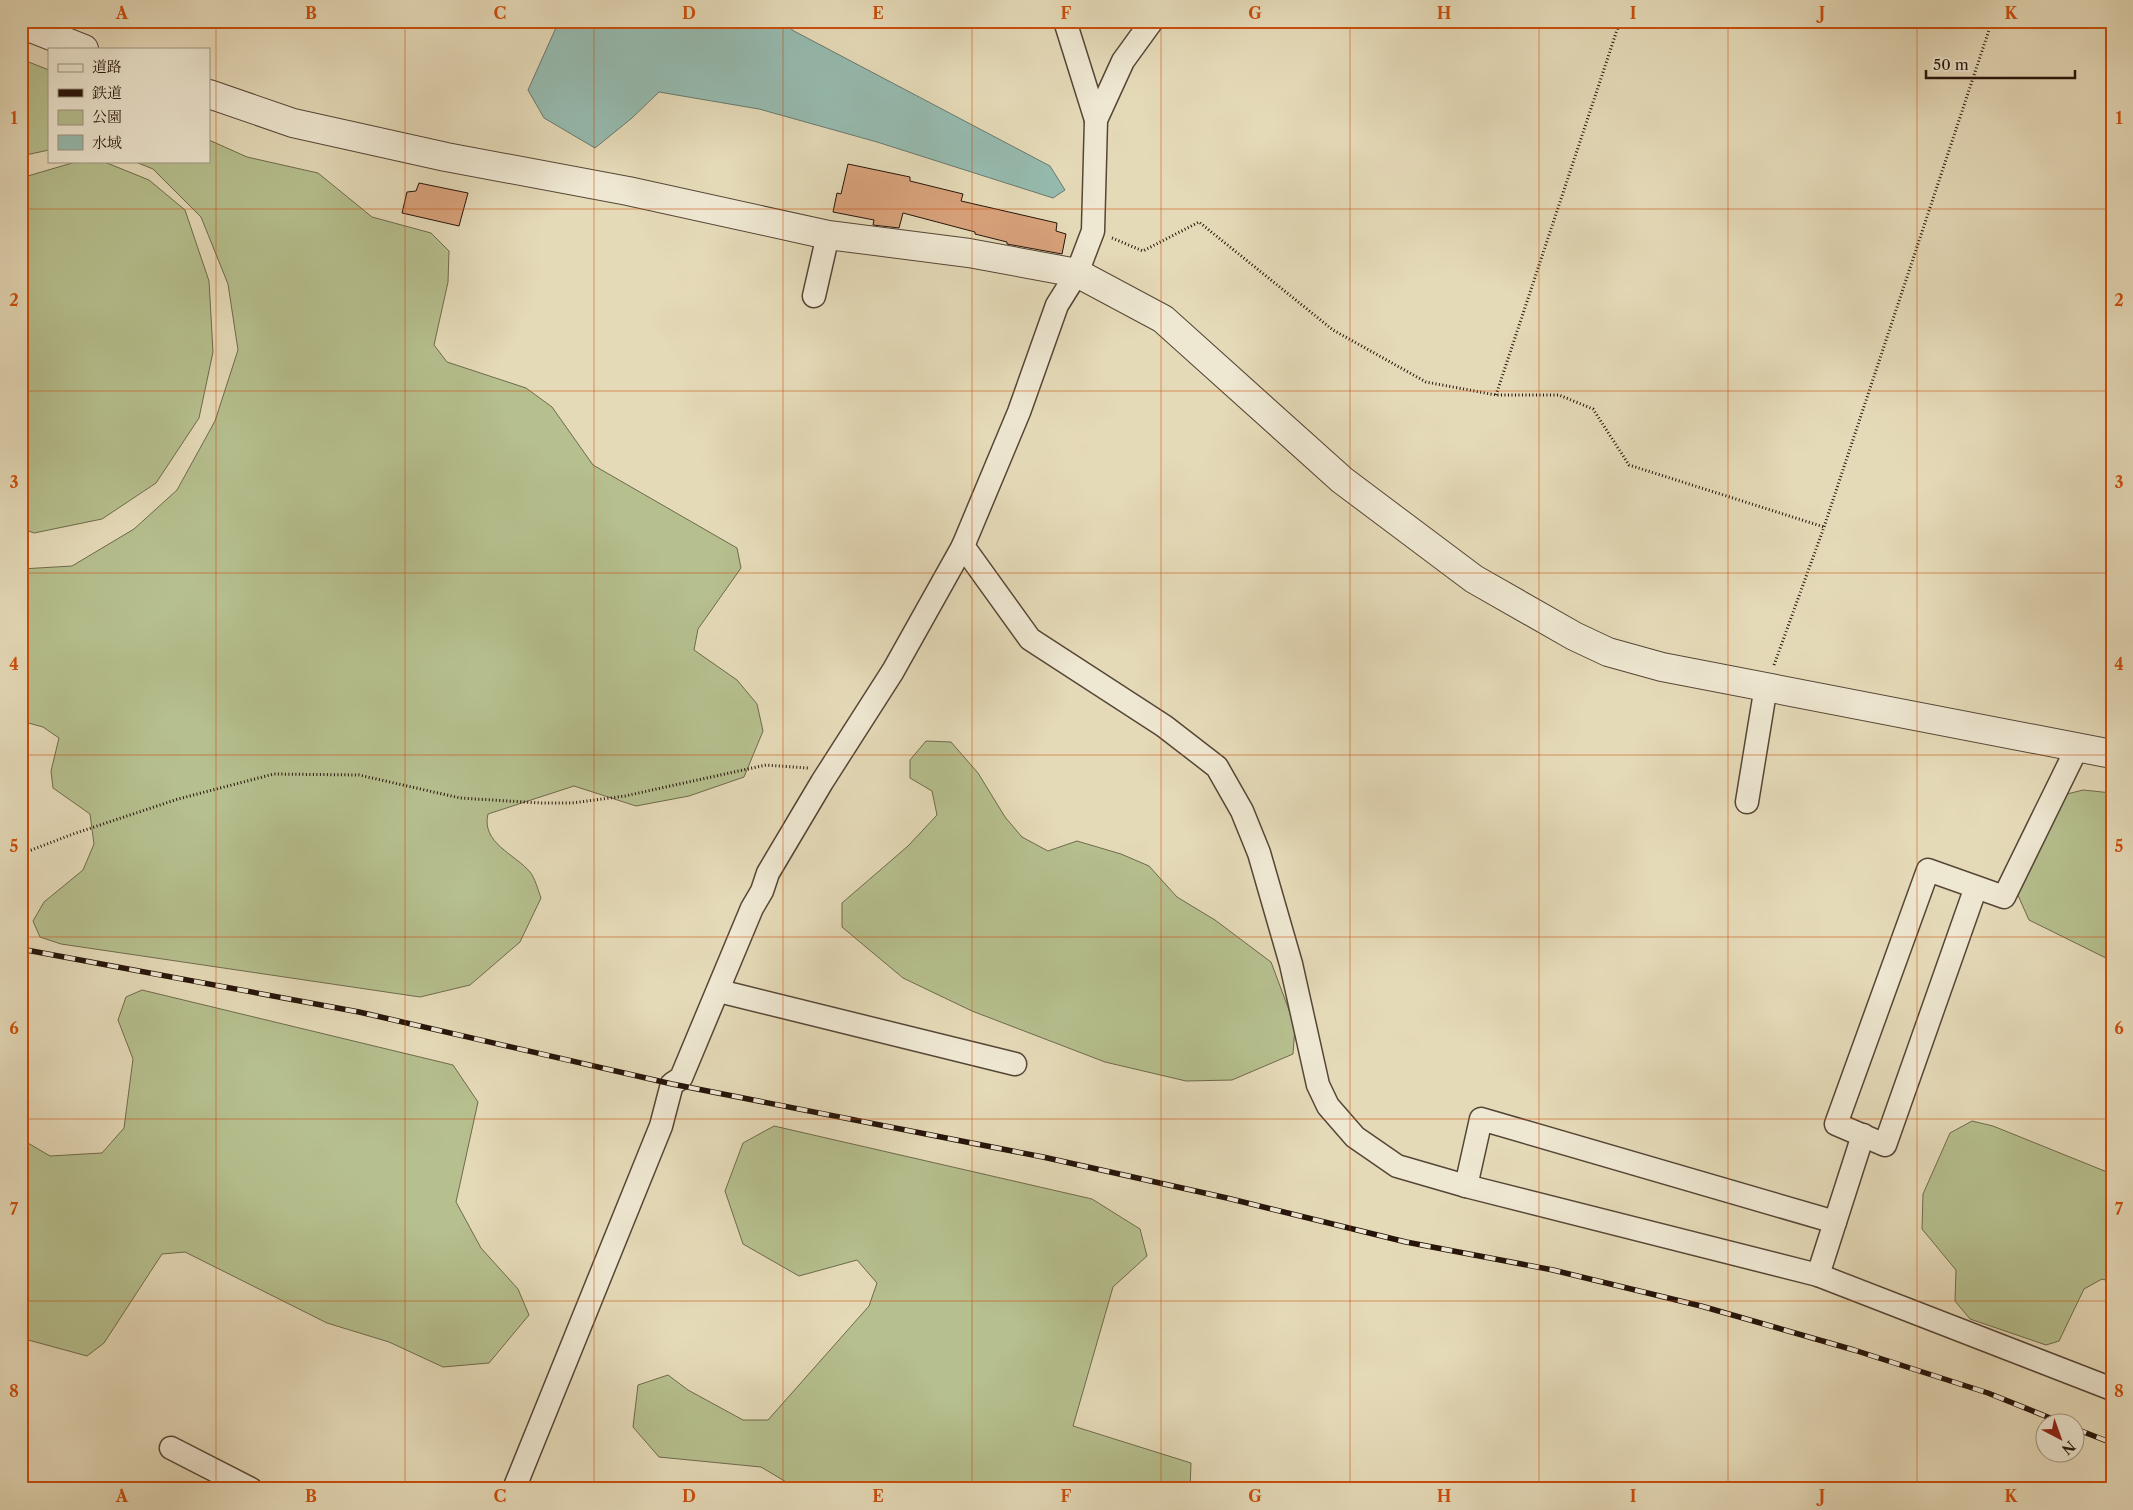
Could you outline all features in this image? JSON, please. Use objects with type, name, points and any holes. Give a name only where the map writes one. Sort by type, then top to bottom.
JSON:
[{"type":"street","points":[[514,1489],[662,1126],[672,1084],[681,1078],[719,991],[752,908],[762,892],[768,873],[893,671],[964,546],[1019,412],[1057,305],[1076,273],[1093,231],[1096,120],[1065,21]]},
{"type":"street","points":[[1096,120],[1123,61],[1152,21]]},
{"type":"street","points":[[21,24],[81,48]]},
{"type":"street","points":[[210,94],[293,123],[446,157],[628,191],[828,235],[969,252],[1076,273],[1163,319],[1342,480],[1474,579],[1574,636],[1608,652],[1662,666],[2112,754]]},
{"type":"street","points":[[814,296],[828,235]]},
{"type":"street","points":[[964,546],[1030,639],[1164,726],[1217,767],[1242,811],[1259,852],[1290,964],[1318,1085],[1328,1106],[1355,1137],[1398,1166],[1466,1186],[1818,1275],[2112,1389]]},
{"type":"street","points":[[1747,802],[1766,686]]},
{"type":"street","points":[[1976,887],[1885,1145],[1836,1124],[1928,870],[1976,887],[2004,897],[2077,748]]},
{"type":"street","points":[[719,991],[1015,1064]]},
{"type":"street","points":[[1466,1186],[1481,1120],[1834,1222]]},
{"type":"street","points":[[1818,1275],[1862,1135]]},
{"type":"street","points":[[171,1448],[251,1489]]},
{"type":"path","points":[[1496,395],[1620,21]]},
{"type":"path","points":[[1766,686],[1824,528],[1992,21]]},
{"type":"path","points":[[1093,231],[1143,251],[1199,222],[1333,330],[1426,382],[1496,395],[1559,395],[1593,409],[1629,465],[1824,528]]},
{"type":"path","points":[[21,854],[73,834],[178,799],[274,774],[358,775],[460,798],[572,803],[625,796],[766,765],[831,770]]},
{"type":"green space","points":[[21,59],[48,70],[48,150],[21,156]]},
{"type":"green space","points":[[210,140],[247,157],[318,173],[372,217],[431,233],[449,251],[448,282],[434,345],[447,362],[526,388],[552,407],[593,465],[737,548],[741,568],[698,629],[694,650],[737,680],[757,704],[763,731],[744,777],[689,796],[636,806],[574,786],[488,814],[487,824],[494,840],[530,872],[541,898],[520,942],[470,985],[420,997],[61,944],[40,937],[33,921],[44,902],[83,870],[94,844],[90,814],[53,788],[51,771],[59,738],[43,727],[21,721],[21,569],[72,566],[134,529],[177,490],[215,421],[238,350],[228,284],[201,217],[153,169],[136,162],[210,162]]},
{"type":"green space","points":[[76,162],[104,162],[149,180],[185,210],[209,281],[213,352],[199,418],[156,483],[102,519],[34,533],[21,528],[21,178]]},
{"type":"green space","points":[[926,741],[951,742],[978,773],[1005,817],[1022,837],[1048,851],[1077,841],[1121,854],[1149,866],[1177,897],[1215,920],[1271,962],[1295,1026],[1293,1054],[1232,1080],[1186,1081],[1105,1062],[972,1011],[903,978],[842,927],[842,903],[908,846],[937,815],[932,791],[910,778],[910,760]]},
{"type":"green space","points":[[2083,790],[2112,793],[2112,961],[2029,920],[2017,893],[2067,794]]},
{"type":"green space","points":[[142,990],[453,1065],[478,1102],[456,1202],[481,1248],[518,1289],[529,1315],[489,1363],[443,1367],[389,1342],[327,1323],[185,1252],[162,1254],[104,1343],[87,1356],[21,1338],[21,1139],[50,1156],[102,1153],[124,1128],[133,1059],[118,1020],[126,997]]},
{"type":"green space","points":[[1972,1121],[1993,1126],[2112,1174],[2112,1282],[2102,1279],[2084,1289],[2059,1341],[2046,1345],[1970,1319],[1955,1301],[1956,1270],[1922,1229],[1923,1194],[1950,1133]]},
{"type":"green space","points":[[774,1126],[1092,1199],[1140,1229],[1147,1256],[1113,1287],[1073,1426],[1191,1463],[1190,1489],[798,1489],[761,1467],[659,1457],[633,1427],[638,1385],[668,1375],[688,1390],[743,1420],[768,1420],[869,1306],[877,1283],[857,1260],[799,1276],[743,1244],[725,1191],[743,1143]]},
{"type":"water","points":[[559,21],[789,21],[792,30],[1050,166],[1065,190],[1053,198],[877,142],[759,109],[659,92],[632,118],[595,148],[544,118],[528,90]]},
{"type":"building","points":[[848,164],[910,177],[910,181],[963,194],[961,201],[1057,223],[1056,231],[1066,234],[1062,254],[1007,244],[1007,242],[975,234],[975,232],[903,213],[899,228],[873,225],[874,220],[833,212],[837,193],[841,194]]},
{"type":"building","points":[[419,183],[468,193],[459,226],[402,213],[407,192],[416,191]]},
{"type":"railway","points":[[21,949],[359,1012],[672,1084],[1043,1157],[1227,1198],[1406,1242],[1553,1270],[1701,1306],[1854,1350],[1988,1393],[2036,1412]]},
{"type":"railway","points":[[2086,1433],[2112,1443]]}]
